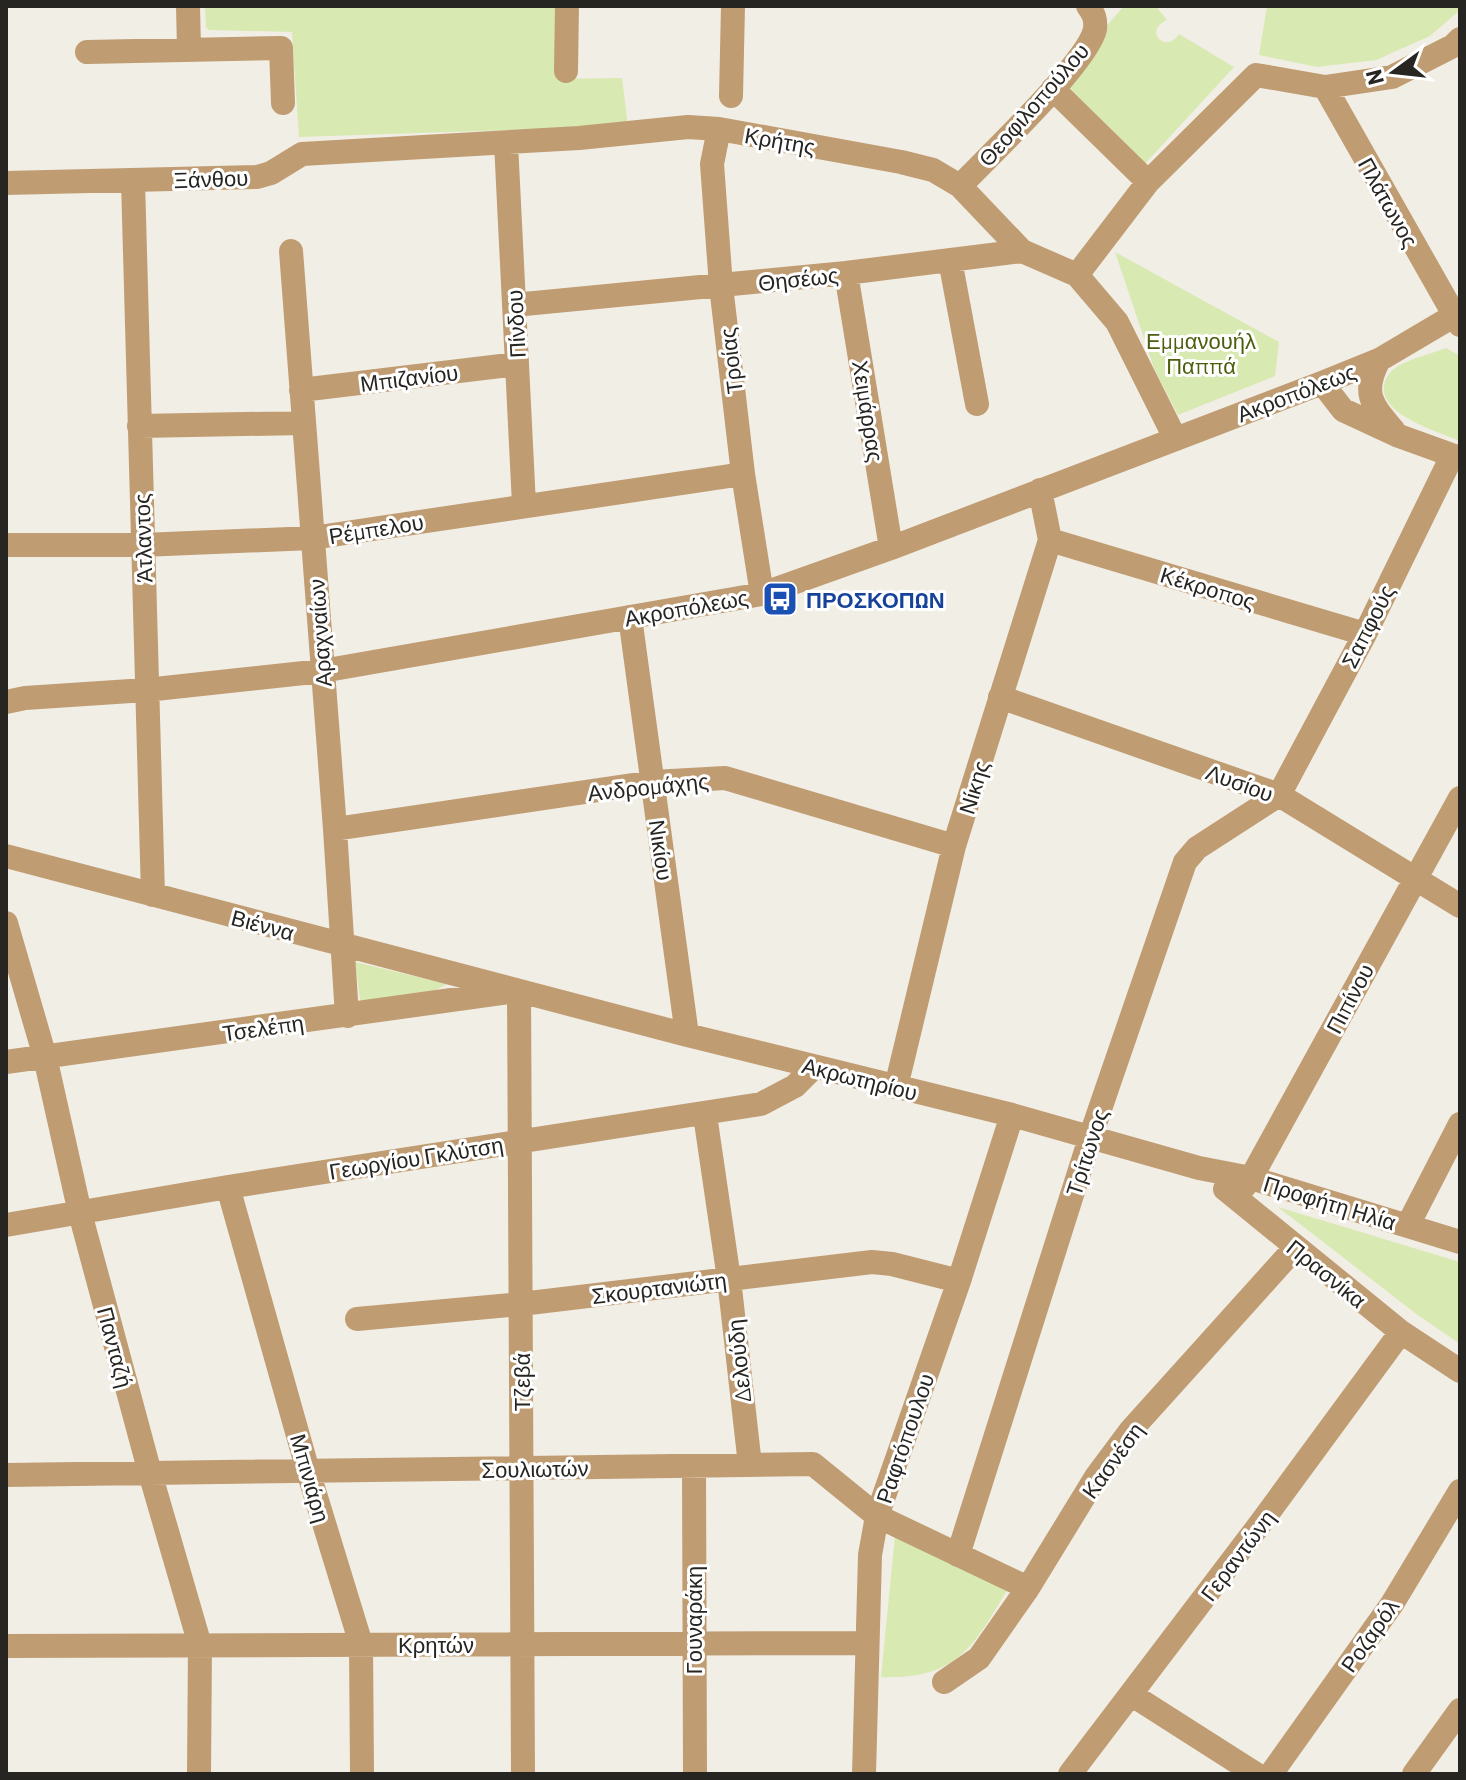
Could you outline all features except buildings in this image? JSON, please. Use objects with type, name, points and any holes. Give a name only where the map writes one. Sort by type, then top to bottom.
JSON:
[{"type":"street","points":[[188,6],[189,50]]},
{"type":"street","points":[[566,71],[567,6]]},
{"type":"street","points":[[731,96],[733,6]]},
{"type":"street","name":"Θεοφιλοπούλου","points":[[960,186],[1053,89],[1089,45],[1094,30],[1092,11]]},
{"type":"street","points":[[1077,275],[1148,182],[1256,75],[1325,87],[1392,77],[1453,46],[1460,39]]},
{"type":"street","points":[[87,52],[281,48],[283,103]]},
{"type":"street","name":"Πλάτωνος","points":[[1325,87],[1458,318]]},
{"type":"street","points":[[1053,89],[1148,182]]},
{"type":"street","name":"Κρήτης","points":[[506,143],[688,127],[719,129],[901,162],[933,170],[960,186],[1022,251]]},
{"type":"street","name":"Τροίας","points":[[719,129],[712,164],[721,286],[743,474],[762,594]]},
{"type":"street","name":"Ξάνθου","points":[[6,183],[257,177],[271,173],[302,154],[506,143]]},
{"type":"street","name":"Πίνδου","points":[[506,143],[524,505]]},
{"type":"street","name":"Άτλαντος","points":[[133,181],[153,895]]},
{"type":"street","name":"Αραχναίων","points":[[291,251],[347,1016]]},
{"type":"street","points":[[1022,251],[1077,275],[1117,322],[1175,438]]},
{"type":"street","name":"Θησέως","points":[[514,305],[846,273],[1022,251]]},
{"type":"street","points":[[950,260],[977,404]]},
{"type":"street","name":"Χειμάρρας","points":[[846,273],[891,548]]},
{"type":"street","name":"Ακροπόλεως","points":[[6,702],[322,671],[762,594],[891,548],[1322,383],[1379,360],[1458,318]]},
{"type":"street","points":[[1379,360],[1369,378],[1374,408],[1399,436]]},
{"type":"street","name":"Μπιζανίου","points":[[301,390],[517,364]]},
{"type":"street","points":[[1322,383],[1343,410],[1399,436],[1456,457]]},
{"type":"street","points":[[139,426],[304,423]]},
{"type":"street","name":"Σαπφούς","points":[[1279,795],[1456,457]]},
{"type":"street","name":"Ρέμπελου","points":[[6,545],[142,545],[312,538],[743,474]]},
{"type":"street","name":"Νίκης","points":[[896,1087],[954,846],[1050,540],[1040,490]]},
{"type":"street","name":"Κέκροπος","points":[[1050,540],[1365,634]]},
{"type":"street","name":"Νικίου","points":[[630,617],[687,1035]]},
{"type":"street","name":"Λυσίου","points":[[1000,697],[1279,795],[1460,906]]},
{"type":"street","name":"Ανδρομάχης","points":[[335,829],[653,782],[725,778],[954,846]]},
{"type":"street","name":"Τρίτωνος","points":[[958,1555],[1090,1138],[1185,862],[1197,848],[1279,795]]},
{"type":"street","name":"Πιπίνου","points":[[1243,1187],[1460,798]]},
{"type":"street","name":"Βιέννα","points":[[6,856],[519,991]]},
{"type":"street","name":"Πανταζή","points":[[6,923],[45,1057],[80,1213],[200,1645],[199,1774]]},
{"type":"street","name":"Ακρωτηρίου","points":[[519,991],[1012,1115],[1199,1168]]},
{"type":"street","name":"Τσελέπη","points":[[6,1062],[519,991]]},
{"type":"street","name":"Τζεβά","points":[[519,991],[523,1774]]},
{"type":"street","name":"Γεωργίου Γκλύτση","points":[[6,1225],[520,1141],[705,1115],[761,1104],[780,1096],[814,1067]]},
{"type":"street","name":"Δελούδη","points":[[705,1115],[729,1279],[750,1465]]},
{"type":"street","name":"Ραφτόπουλου","points":[[864,1774],[870,1555],[877,1516],[959,1281],[1012,1115]]},
{"type":"street","points":[[1408,1225],[1460,1124]]},
{"type":"street","name":"Πρασνίκα","points":[[1199,1168],[1243,1187],[1295,1248],[1401,1332],[1460,1371]]},
{"type":"street","name":"Μπινιάρη","points":[[228,1187],[308,1471],[361,1644],[362,1774]]},
{"type":"street","name":"Προφήτη Ηλία","points":[[1243,1187],[1408,1225],[1460,1242]]},
{"type":"street","name":"Κασνέση","points":[[944,1682],[979,1658],[1028,1588],[1096,1477],[1131,1430],[1295,1248]]},
{"type":"street","name":"Σκουρτανιώτη","points":[[357,1319],[521,1304],[872,1262],[959,1281]]},
{"type":"street","name":"Γεραντώνη","points":[[1070,1774],[1401,1332]]},
{"type":"street","name":"Σουλιωτών","points":[[6,1475],[813,1464],[877,1516],[1028,1588]]},
{"type":"street","name":"Γουναράκη","points":[[694,1466],[695,1774]]},
{"type":"street","name":"Ροζαρόλ","points":[[1271,1774],[1392,1604],[1460,1491]]},
{"type":"street","name":"Κρητών","points":[[6,1646],[866,1643]]},
{"type":"street","points":[[1132,1695],[1256,1774]]},
{"type":"street","points":[[1414,1774],[1460,1710]]},
{"type":"green space","points":[[205,6],[555,6],[557,79],[622,78],[628,126],[299,137],[292,32],[209,30],[206,27]]},
{"type":"green space","points":[[1124,6],[1156,6],[1167,20],[1157,29],[1159,39],[1168,42],[1179,34],[1234,67],[1142,167],[1058,81]]},
{"type":"green space","points":[[1267,6],[1460,6],[1460,10],[1430,36],[1376,60],[1317,67],[1259,55]]},
{"type":"green space","name":"Εμμανουήλ Παππά","points":[[1115,252],[1279,342],[1275,376],[1178,415],[1155,371]]},
{"type":"green space","points":[[1446,348],[1460,356],[1460,441],[1400,414],[1385,396],[1385,382],[1395,368]]},
{"type":"green space","points":[[355,962],[447,984],[416,1001],[361,1006]]},
{"type":"green space","points":[[1278,1207],[1460,1262],[1460,1344],[1415,1313]]},
{"type":"green space","points":[[895,1536],[1010,1585],[974,1641],[947,1665],[908,1676],[881,1677]]},
{"type":"place","name":"ΠΡΟΣΚΟΠΩΝ","points":[[780,599]]}]
